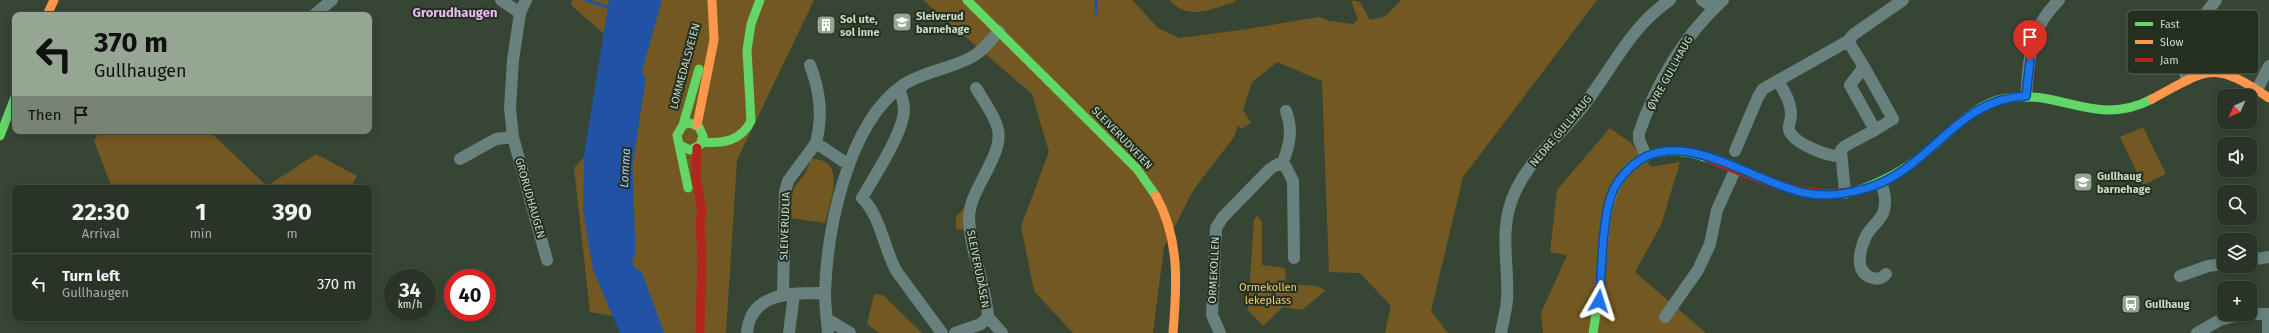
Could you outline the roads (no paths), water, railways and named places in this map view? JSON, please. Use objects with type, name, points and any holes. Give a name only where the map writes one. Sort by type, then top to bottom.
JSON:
[{"type":"street","points":[[48,12],[54,0]]},
{"type":"street","points":[[318,12],[332,0]]},
{"type":"street","points":[[501,0],[520,13]]},
{"type":"street","name":"GRORUDHAUGEN","points":[[526,0],[520,13],[513,60],[510,108],[513,137],[547,260]]},
{"type":"street","name":"LOMMEDALSVEIEN","points":[[699,128],[713,46],[712,0]]},
{"type":"street","points":[[680,145],[690,150],[699,145],[722,143],[741,135],[751,120],[752,111],[749,102],[748,33],[752,16],[760,0]]},
{"type":"street","name":"SLEIVERUDVEIEN","points":[[967,0],[1137,168],[1151,186],[1170,223],[1175,246],[1177,277],[1173,333]]},
{"type":"street","name":"NEDRE GULLHAUG","points":[[1501,333],[1507,300],[1505,246],[1509,210],[1520,183],[1541,152],[1568,125],[1585,104],[1640,26],[1670,0]]},
{"type":"street","points":[[1702,0],[1714,8]]},
{"type":"street","name":"ØVRE GULLHAUG","points":[[1646,156],[1640,140],[1643,122],[1679,51],[1698,24],[1723,0]]},
{"type":"street","points":[[1735,151],[1760,93],[1848,41],[1854,34],[1903,0]]},
{"type":"street","points":[[2026,96],[2034,36],[2041,20],[2059,0]]},
{"type":"street","points":[[2208,10],[2216,0]]},
{"type":"street","name":"LOMMEDALSVEIEN","points":[[683,125],[712,13]]},
{"type":"street","points":[[828,333],[825,294],[836,213],[849,165],[859,141],[876,113],[890,96],[899,88],[916,79],[971,58],[984,48],[999,31]]},
{"type":"street","points":[[1845,193],[1840,156],[1841,150],[1845,146],[1893,120],[1848,41]]},
{"type":"street","points":[[810,65],[817,83],[820,102],[820,129],[816,143],[849,165]]},
{"type":"street","points":[[2269,66],[2257,90],[2269,98]]},
{"type":"street","points":[[1864,67],[1850,85],[1875,130]]},
{"type":"street","points":[[2185,74],[2187,79]]},
{"type":"street","points":[[1592,333],[1597,312],[1607,212],[1611,196],[1627,170],[1646,156],[1673,150],[1688,151],[1736,168],[1773,184],[1806,194],[1845,193],[1881,184],[1922,157],[1975,111],[2003,98],[2026,96],[2088,110],[2119,111],[2144,105],[2187,79],[2199,74]]},
{"type":"street","points":[[2227,74],[2238,78],[2255,89]]},
{"type":"street","points":[[1778,81],[1791,109],[1789,129],[1791,134],[1796,140],[1828,155],[1840,156]]},
{"type":"street","points":[[899,88],[904,110],[901,123],[881,166],[862,198],[875,214],[891,262],[942,333]]},
{"type":"street","name":"SLEIVERUDÅSEN","points":[[976,88],[998,126],[999,135],[998,144],[978,187],[969,212],[971,241],[988,317],[1002,333]]},
{"type":"street","points":[[700,222],[692,207],[677,134],[683,125],[690,123],[699,128],[714,132],[727,132],[736,126],[749,102]]},
{"type":"street","points":[[0,136],[12,105]]},
{"type":"street","points":[[1286,110],[1291,128],[1291,137],[1282,164],[1290,173],[1293,181],[1294,258]]},
{"type":"street","points":[[699,128],[696,176],[702,212],[700,222],[702,257],[700,333]]},
{"type":"street","points":[[460,159],[496,139],[513,137]]},
{"type":"street","name":"SLEIVERUDLIA","points":[[790,333],[785,192],[788,181],[816,143]]},
{"type":"street","name":"ORMEKOLLEN","points":[[1220,333],[1212,315],[1216,228],[1223,217],[1270,169],[1275,165],[1282,164]]},
{"type":"street","points":[[1664,317],[1698,270],[1710,244],[1717,210],[1736,168]]},
{"type":"street","points":[[1881,184],[1886,203],[1883,214],[1867,235],[1860,260],[1860,268],[1869,278],[1882,278],[1886,274]]},
{"type":"street","points":[[2257,259],[2269,257]]},
{"type":"street","points":[[2180,276],[2208,266],[2217,265]]},
{"type":"street","points":[[747,333],[749,322],[756,311],[768,300],[788,294],[825,294]]},
{"type":"street","points":[[2257,314],[2268,314],[2268,333]]},
{"type":"street","name":"SLEIVERUDÅSEN","points":[[955,333],[981,324],[988,317]]},
{"type":"street","points":[[827,319],[850,333]]},
{"type":"street","points":[[2197,333],[2218,321]]},
{"type":"water","points":[[609,0],[662,0],[613,175],[649,333],[620,333],[593,270],[583,210],[584,155]]},
{"type":"waterway","points":[[586,0],[608,7]]},
{"type":"waterway","points":[[1096,0],[1096,13]]},
{"type":"waterway","name":"Lomma","points":[[626,252],[623,165],[636,80]]},
{"type":"waterway","name":"Lomma","points":[[634,278],[654,333]]},
{"type":"place","name":"Sleiverud barnehage","points":[[902,22]]},
{"type":"place","name":"Sol ute, sol inne","points":[[826,25]]},
{"type":"place","name":"Gullhaug barnehage","points":[[2083,182]]},
{"type":"place","name":"Gullhaug","points":[[2131,304]]},
{"type":"district","name":"Grorudhaugen","points":[[455,12]]},
{"type":"park label","name":"Ormekollen lekeplass","points":[[1268,293]]}]
